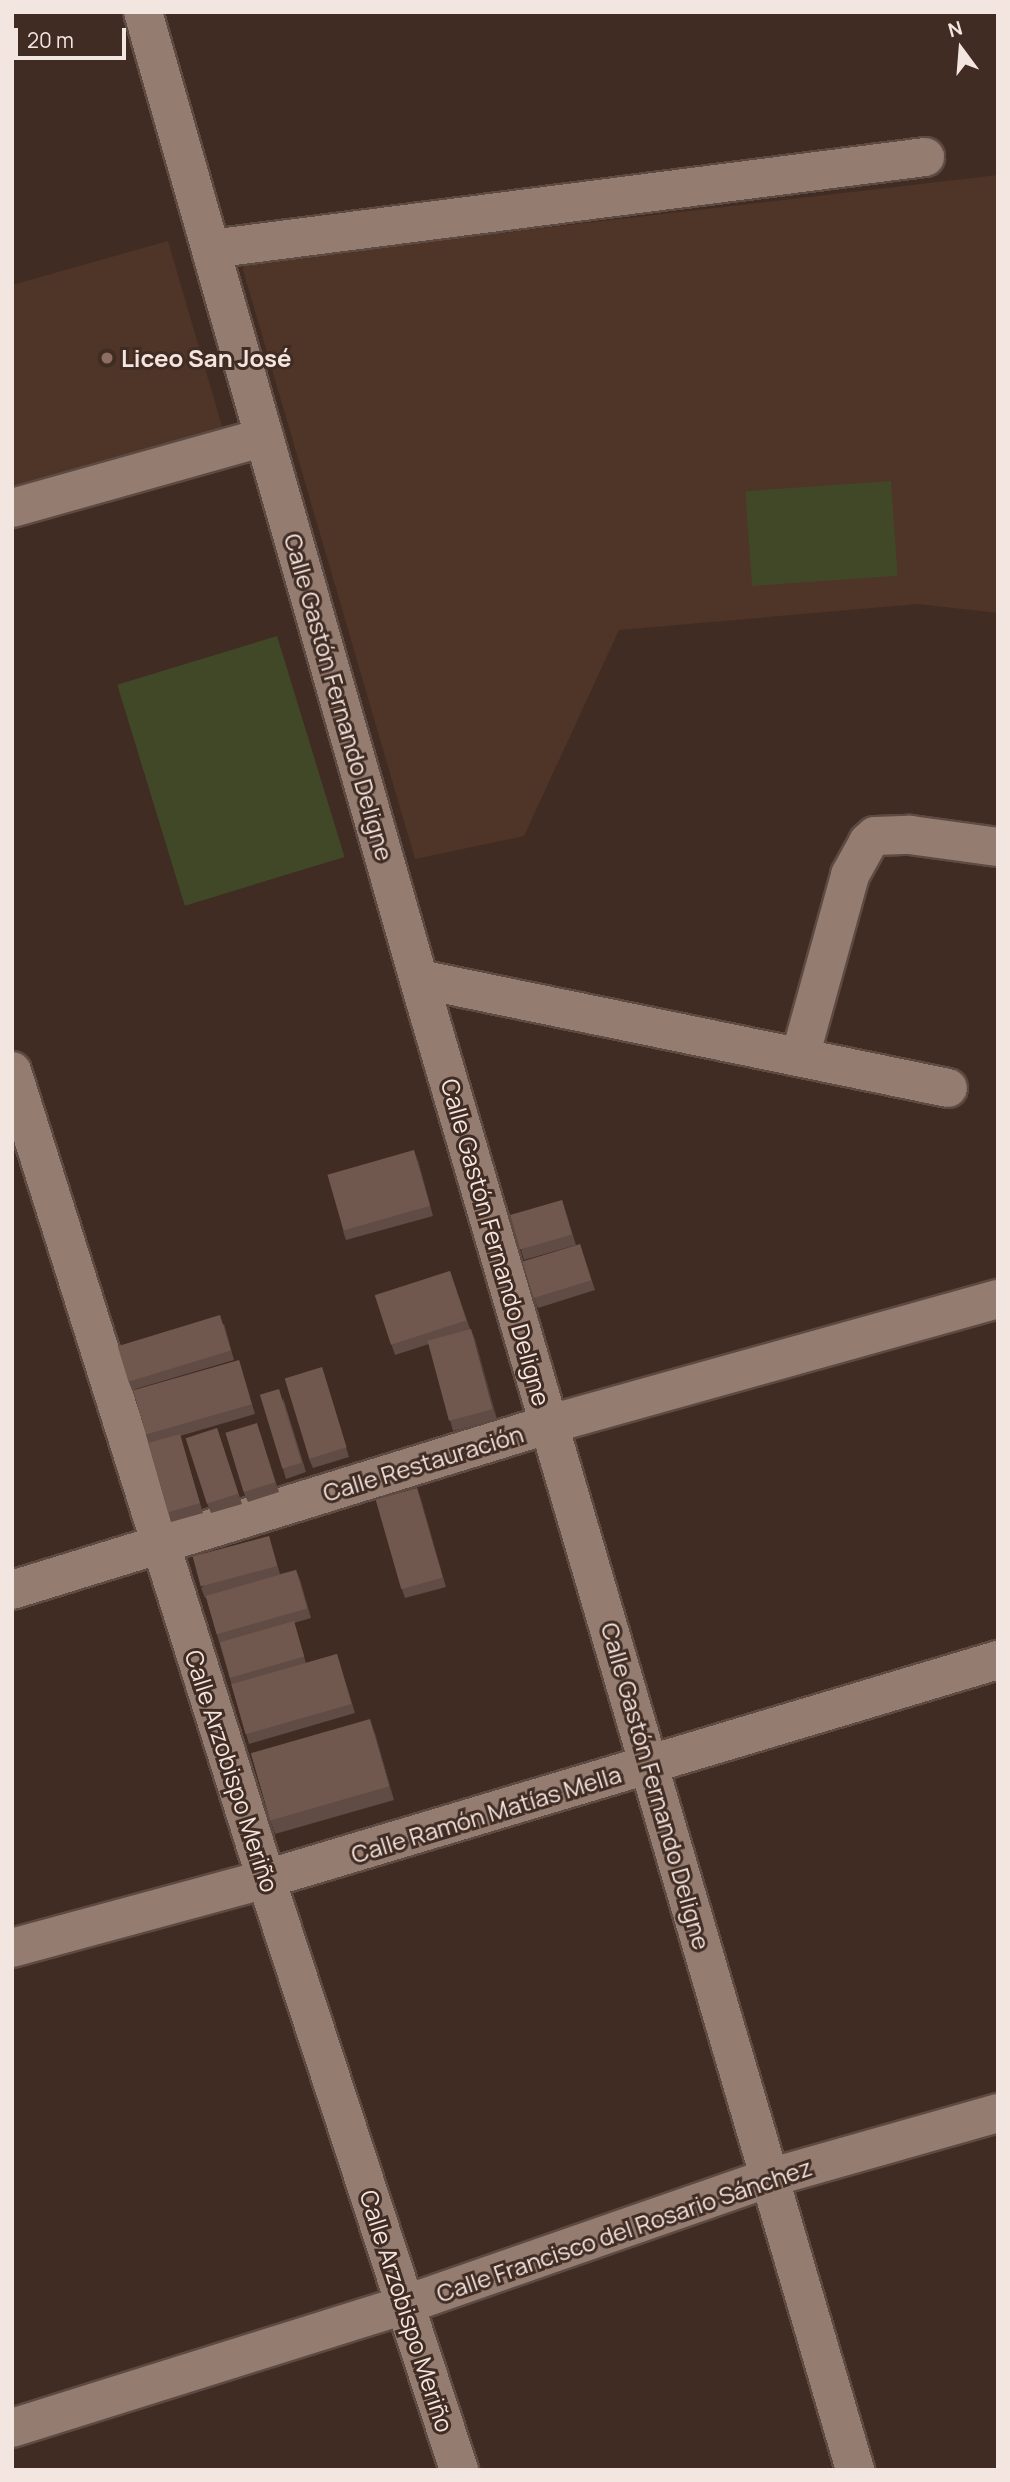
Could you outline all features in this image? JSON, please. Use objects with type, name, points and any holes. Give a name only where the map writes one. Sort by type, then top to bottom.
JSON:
[{"type":"street","name":"Calle Gastón Fernando Deligne","points":[[143,12],[419,979],[772,2177],[855,2470]]},
{"type":"street","points":[[211,249],[925,157]]},
{"type":"street","points":[[12,508],[264,437]]},
{"type":"street","points":[[800,1057],[850,875],[868,842],[875,836],[910,835],[998,847]]},
{"type":"street","points":[[419,979],[948,1088]]},
{"type":"street","name":"Calle Arzobispo Meriño","points":[[12,1071],[266,1879],[459,2470]]},
{"type":"street","name":"Calle Restauración","points":[[12,1590],[550,1424],[998,1299]]},
{"type":"street","name":"Calle Ramón Matías Mella","points":[[12,1948],[266,1879],[998,1660]]},
{"type":"street","name":"Calle Francisco del Rosario Sánchez","points":[[12,2428],[404,2305],[772,2177],[998,2113]]},
{"type":"shaded area","points":[[998,175],[998,613],[918,604],[619,630],[524,836],[415,859],[241,263]]},
{"type":"shaded area","name":"Liceo San José","points":[[168,241],[223,430],[12,494],[12,285]]},
{"type":"green space","points":[[891,481],[898,576],[752,586],[745,491]]},
{"type":"green space","points":[[277,636],[345,857],[185,906],[117,685]]},
{"type":"building","points":[[414,1150],[430,1206],[343,1231],[327,1175]]},
{"type":"building","points":[[562,1200],[572,1235],[520,1249],[510,1215]]},
{"type":"building","points":[[580,1244],[591,1280],[534,1298],[523,1262]]},
{"type":"building","points":[[450,1271],[466,1320],[391,1345],[375,1295]]},
{"type":"building","points":[[220,1315],[231,1350],[128,1382],[118,1346]]},
{"type":"building","points":[[471,1329],[492,1409],[449,1421],[428,1341]]},
{"type":"building","points":[[239,1360],[252,1404],[146,1435],[133,1390]]},
{"type":"building","points":[[322,1367],[347,1447],[309,1459],[285,1378]]},
{"type":"building","points":[[279,1389],[302,1463],[282,1468],[260,1395]]},
{"type":"building","points":[[257,1423],[275,1482],[244,1492],[225,1433]]},
{"type":"building","points":[[217,1428],[238,1494],[207,1504],[186,1438]]},
{"type":"building","points":[[180,1434],[200,1503],[168,1512],[148,1443]]},
{"type":"building","points":[[417,1488],[443,1577],[401,1589],[376,1500]]},
{"type":"building","points":[[269,1536],[277,1566],[201,1586],[193,1556]]},
{"type":"building","points":[[296,1570],[307,1608],[217,1634],[206,1596]]},
{"type":"building","points":[[294,1621],[304,1657],[230,1678],[220,1642]]},
{"type":"building","points":[[337,1654],[351,1704],[246,1734],[231,1684]]},
{"type":"building","points":[[370,1719],[389,1786],[270,1820],[251,1753]]},
{"type":"place","name":"Liceo San José","points":[[107,358]]}]
